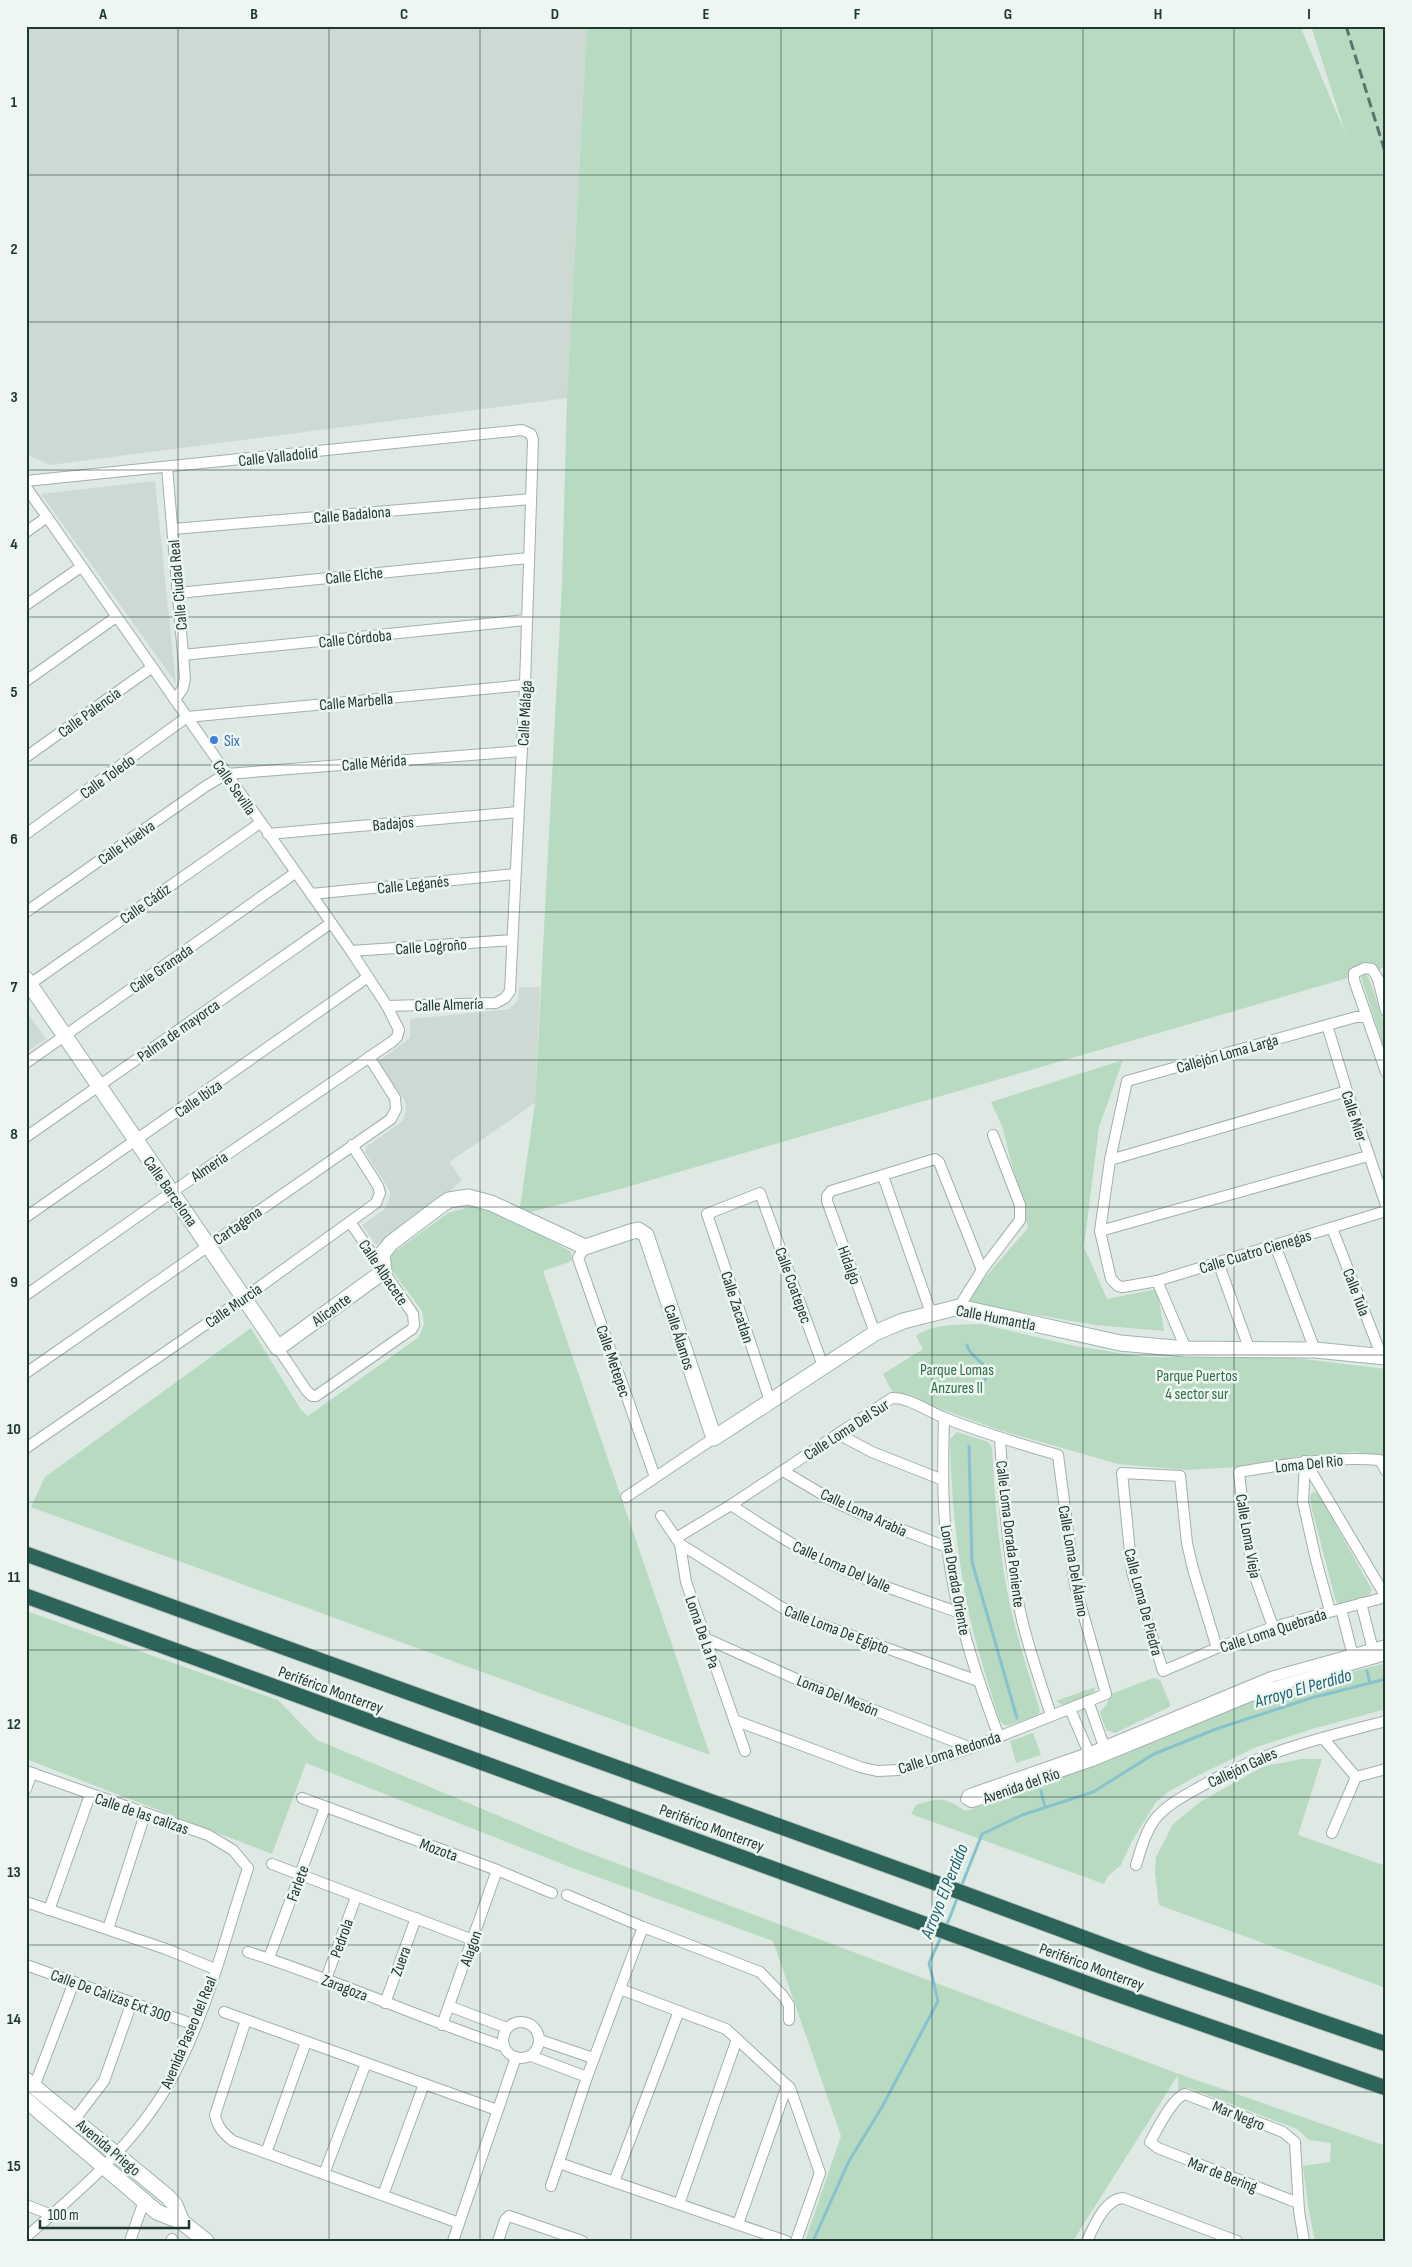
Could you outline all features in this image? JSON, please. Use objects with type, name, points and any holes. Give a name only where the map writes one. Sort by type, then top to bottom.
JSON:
[{"type":"highway","name":"Periférico Monterrey","points":[[26,1554],[936,1883],[1149,1962],[1386,2044]]},
{"type":"highway","name":"Periférico Monterrey","points":[[26,1596],[982,1944],[1386,2088]]},
{"type":"street","name":"Calle Valladolid","points":[[26,481],[522,430],[529,431]]},
{"type":"street","name":"Calle Málaga","points":[[508,995],[525,685],[533,440],[529,431]]},
{"type":"street","name":"Calle Ciudad Real","points":[[167,467],[183,655],[183,688],[175,700]]},
{"type":"street","name":"Calle Sevilla","points":[[26,487],[351,951],[387,1006],[399,1030],[397,1037],[393,1041]]},
{"type":"street","name":"Calle Badalona","points":[[172,529],[531,499]]},
{"type":"street","points":[[26,532],[47,517]]},
{"type":"street","name":"Calle Elche","points":[[178,593],[529,558]]},
{"type":"street","points":[[26,605],[81,567]]},
{"type":"street","points":[[26,680],[116,617]]},
{"type":"street","name":"Calle Córdoba","points":[[183,655],[526,620]]},
{"type":"street","name":"Calle Palencia","points":[[26,757],[151,668]]},
{"type":"street","name":"Calle Marbella","points":[[187,717],[525,685]]},
{"type":"street","name":"Calle Toledo","points":[[26,834],[187,717]]},
{"type":"street","name":"Calle Mérida","points":[[226,774],[522,751]]},
{"type":"street","name":"Calle Huelva","points":[[26,912],[226,774]]},
{"type":"street","name":"Badajos","points":[[268,834],[518,812]]},
{"type":"street","name":"Calle Cádiz","points":[[28,981],[260,823]]},
{"type":"street","name":"Calle Granada","points":[[26,1063],[296,873]]},
{"type":"street","name":"Calle Leganés","points":[[311,894],[515,874]]},
{"type":"street","name":"Palma de mayorca","points":[[26,1137],[331,923]]},
{"type":"street","name":"Calle Logroño","points":[[351,951],[512,940]]},
{"type":"street","points":[[1386,1011],[1376,974],[1372,969],[1365,968],[1354,973],[1354,980],[1366,1017],[1373,1030],[1386,1072]]},
{"type":"street","name":"Calle Ibiza","points":[[26,1217],[136,1142],[368,978]]},
{"type":"street","name":"Calle Barcelona","points":[[28,981],[306,1390],[312,1396],[320,1394]]},
{"type":"street","name":"Calle Almería","points":[[387,1006],[496,1003],[508,995]]},
{"type":"street","name":"Callejón Loma Larga","points":[[1110,1160],[1127,1081],[1356,1017],[1366,1017]]},
{"type":"street","name":"Calle Mier","points":[[1327,1025],[1347,1092],[1386,1205]]},
{"type":"street","name":"Almeria","points":[[26,1295],[172,1192],[393,1041]]},
{"type":"street","name":"Cartagena","points":[[26,1373],[390,1119],[396,1109],[395,1098],[370,1058]]},
{"type":"street","points":[[1347,1092],[1110,1160],[1100,1231],[1368,1156]]},
{"type":"street","points":[[958,1307],[982,1270],[1016,1227],[1021,1213],[993,1135]]},
{"type":"street","name":"Calle Murcia","points":[[30,1446],[244,1298],[376,1203],[380,1193],[378,1186],[352,1144]]},
{"type":"street","points":[[931,1313],[883,1176],[931,1159],[937,1160],[982,1270]]},
{"type":"street","name":"Hidalgo","points":[[875,1333],[827,1201],[831,1191],[883,1176]]},
{"type":"street","name":"Calle Zacatlan","points":[[764,1203],[760,1193],[707,1214],[770,1401]]},
{"type":"street","points":[[384,1271],[382,1254],[391,1243],[449,1200],[459,1198],[474,1198],[492,1203],[585,1247]]},
{"type":"street","name":"Calle Coatepec","points":[[764,1203],[823,1366]]},
{"type":"street","name":"Calle Cuatro Cienegas","points":[[1100,1231],[1111,1279],[1118,1286],[1124,1287],[1157,1280],[1386,1211]]},
{"type":"street","name":"Calle Albacete","points":[[320,1394],[412,1329],[414,1325],[413,1314],[350,1222]]},
{"type":"street","name":"Calle Tula","points":[[1332,1228],[1384,1357]]},
{"type":"street","name":"Calle Álamos","points":[[585,1247],[638,1230],[646,1235],[714,1438]]},
{"type":"street","points":[[1275,1245],[1314,1350]]},
{"type":"street","name":"Calle Metepec","points":[[585,1247],[578,1258],[655,1477]]},
{"type":"street","points":[[1218,1262],[1249,1348]]},
{"type":"street","name":"Alicante","points":[[278,1348],[384,1271]]},
{"type":"street","points":[[1157,1280],[1186,1349]]},
{"type":"street","name":"Calle Humantla","points":[[626,1497],[875,1333],[903,1321],[958,1307],[1086,1337],[1120,1343],[1186,1349],[1314,1350],[1384,1357]]},
{"type":"street","name":"Calle Loma Del Sur","points":[[678,1541],[892,1398],[900,1399],[944,1418],[1000,1438],[1058,1455]]},
{"type":"street","name":"Loma Dorada Oriente","points":[[944,1418],[943,1480],[947,1547],[960,1613],[978,1681],[999,1737]]},
{"type":"street","points":[[838,1434],[872,1452],[943,1480]]},
{"type":"street","name":"Calle Loma Dorada Poniente","points":[[1000,1438],[1005,1514],[1012,1570],[1023,1624],[1050,1715]]},
{"type":"street","name":"Calle Loma Del Álamo","points":[[1058,1455],[1075,1585],[1106,1694]]},
{"type":"street","name":"Loma Del Rio","points":[[1239,1472],[1344,1458],[1380,1460],[1386,1472]]},
{"type":"street","points":[[1305,1462],[1386,1597]]},
{"type":"street","points":[[1305,1462],[1304,1502],[1311,1542],[1330,1611]]},
{"type":"street","name":"Calle Loma Arabia","points":[[783,1470],[861,1514],[947,1547]]},
{"type":"street","name":"Calle Loma Vieja","points":[[1239,1472],[1245,1528],[1254,1571],[1273,1627]]},
{"type":"street","name":"Calle Loma De Piedra","points":[[1163,1672],[1132,1572],[1122,1473],[1180,1476],[1187,1542],[1192,1569],[1217,1648]]},
{"type":"street","name":"Calle Loma Del Valle","points":[[731,1505],[781,1538],[821,1560],[857,1576],[960,1613]]},
{"type":"street","name":"Loma De La Pa","points":[[661,1516],[678,1541],[686,1582],[744,1751]]},
{"type":"street","name":"Calle Loma De Egipto","points":[[678,1541],[781,1607],[800,1616],[978,1681]]},
{"type":"street","name":"Calle Loma Quebrada","points":[[1163,1672],[1217,1648],[1273,1627],[1386,1597]]},
{"type":"street","points":[[1361,1604],[1374,1653]]},
{"type":"street","points":[[1341,1609],[1354,1659]]},
{"type":"street","name":"Loma Del Mesón","points":[[707,1639],[805,1683],[971,1748]]},
{"type":"street","name":"Avenida del Río","points":[[1090,1757],[973,1792],[966,1799],[971,1802],[976,1801],[1273,1687],[1374,1653],[1386,1645]]},
{"type":"street","name":"Avenida del Río","points":[[1374,1653],[1386,1655]]},
{"type":"street","name":"Calle Loma Redonda","points":[[734,1720],[860,1767],[877,1771],[900,1770],[971,1748],[1106,1694]]},
{"type":"street","points":[[1088,1701],[1106,1751]]},
{"type":"street","points":[[1070,1709],[1090,1757]]},
{"type":"street","name":"Callejón Gales","points":[[1136,1865],[1149,1828],[1172,1803],[1236,1768],[1270,1753],[1386,1721]]},
{"type":"street","points":[[1323,1738],[1356,1778]]},
{"type":"street","points":[[1332,1832],[1356,1778],[1386,1769]]},
{"type":"street","points":[[26,1789],[29,1772]]},
{"type":"street","name":"Calle de las calizas","points":[[29,1772],[221,1842],[232,1850],[248,1868]]},
{"type":"street","points":[[49,1910],[90,1795]]},
{"type":"street","name":"Mozota","points":[[302,1798],[497,1870],[552,1893]]},
{"type":"street","name":"Farlete","points":[[269,1958],[325,1807]]},
{"type":"street","points":[[108,1929],[145,1814]]},
{"type":"street","points":[[272,1864],[473,1940]]},
{"type":"street","name":"Avenida Paseo del Real","points":[[26,2237],[52,2215],[116,2153],[143,2121],[167,2085],[195,2025],[248,1868]]},
{"type":"street","name":"Alagon","points":[[442,2025],[497,1870]]},
{"type":"street","points":[[567,1895],[643,1927],[760,1972],[789,2005],[789,2020]]},
{"type":"street","name":"Pedrola","points":[[326,1979],[356,1897]]},
{"type":"street","points":[[26,1902],[108,1929],[215,1969]]},
{"type":"street","name":"Zuera","points":[[385,2003],[416,1918]]},
{"type":"street","points":[[551,2186],[593,2058],[643,1927]]},
{"type":"street","name":"Zaragoza","points":[[248,1952],[326,1979],[442,2025],[503,2046]]},
{"type":"street","name":"Calle De Calizas Ext 300","points":[[26,1965],[195,2025]]},
{"type":"street","points":[[29,2089],[74,1982]]},
{"type":"street","points":[[620,1988],[726,2029],[790,2088],[820,2173],[796,2241]]},
{"type":"street","points":[[75,2119],[104,2081],[132,2002]]},
{"type":"street","points":[[449,2006],[507,2028]]},
{"type":"street","points":[[614,2182],[679,2011]]},
{"type":"street","points":[[224,2012],[497,2110]]},
{"type":"street","points":[[246,2020],[215,2116],[218,2127],[234,2141],[459,2223]]},
{"type":"street","points":[[518,2022],[530,2024],[535,2028],[540,2040],[535,2052],[524,2058],[508,2054],[502,2040],[507,2028],[518,2022]]},
{"type":"street","points":[[679,2204],[737,2039]]},
{"type":"street","points":[[540,2040],[593,2058]]},
{"type":"street","points":[[266,2153],[306,2042]]},
{"type":"street","points":[[530,2056],[587,2077]]},
{"type":"street","points":[[453,2241],[516,2057]]},
{"type":"street","points":[[324,2174],[366,2063]]},
{"type":"street","points":[[383,2195],[424,2084]]},
{"type":"street","points":[[738,2224],[787,2086]]},
{"type":"street","name":"Avenida Priego","points":[[29,2089],[75,2119],[172,2201],[182,2222]]},
{"type":"street","name":"Avenida Priego","points":[[29,2089],[102,2167],[162,2215],[182,2222],[206,2241]]},
{"type":"street","name":"Mar Negro","points":[[1150,2142],[1180,2096],[1185,2094],[1283,2132],[1295,2142],[1298,2203]]},
{"type":"street","name":"Mar de Bering","points":[[1150,2142],[1158,2148],[1298,2203]]},
{"type":"street","points":[[558,2163],[786,2241]]},
{"type":"street","points":[[1087,2241],[1109,2203],[1116,2198],[1123,2198],[1237,2241]]},
{"type":"street","points":[[130,2241],[144,2201]]},
{"type":"street","points":[[1298,2203],[1304,2241]]},
{"type":"street","points":[[26,2205],[52,2215]]},
{"type":"street","points":[[498,2241],[504,2220],[509,2216],[568,2239],[582,2241]]},
{"type":"shaded area","points":[[26,26],[587,26],[567,398],[50,465],[28,455],[26,448]]},
{"type":"shaded area","points":[[155,481],[165,580],[176,683],[41,494]]},
{"type":"shaded area","points":[[519,987],[540,987],[535,1103],[449,1162],[462,1180],[447,1194],[376,1245],[362,1225],[385,1209],[389,1201],[390,1191],[365,1152],[367,1146],[403,1121],[406,1111],[405,1101],[378,1062],[410,1038],[410,1019],[510,1009],[518,1000]]},
{"type":"shaded area","points":[[26,1011],[46,1039],[26,1052]]},
{"type":"green space","points":[[587,26],[1300,26],[1346,135],[1311,26],[1386,26],[1386,967],[613,1191],[519,1215],[535,1103],[562,583],[567,398]]},
{"type":"green space","points":[[1366,974],[1386,1029],[1386,1055],[1361,977]]},
{"type":"green space","points":[[1123,1060],[1099,1127],[1084,1247],[1107,1299],[1157,1289],[1164,1331],[1095,1325],[964,1302],[1028,1228],[1002,1126],[991,1102]]},
{"type":"green space","points":[[470,1207],[484,1209],[510,1218],[571,1252],[572,1261],[543,1271],[710,1755],[31,1507],[45,1477],[251,1328],[301,1410],[308,1416],[419,1337],[424,1324],[422,1311],[388,1265],[393,1253],[448,1213]]},
{"type":"green space","points":[[981,1324],[1075,1346],[1145,1357],[1295,1358],[1386,1369],[1386,1457],[1354,1452],[1301,1456],[1240,1467],[1185,1470],[1118,1464],[999,1430],[892,1391],[883,1374],[923,1349],[916,1336],[939,1327]]},
{"type":"green space","points":[[957,1432],[988,1442],[992,1447],[1002,1560],[1018,1636],[1040,1712],[1036,1716],[1009,1725],[1004,1725],[1000,1721],[976,1641],[961,1571],[953,1505],[950,1439]]},
{"type":"green space","points":[[1313,1492],[1318,1493],[1372,1590],[1369,1596],[1341,1604],[1336,1602],[1312,1509],[1310,1496]]},
{"type":"green space","points":[[26,1611],[278,1700],[317,1740],[576,1848],[1179,2074],[1386,2146],[1386,2241],[1315,2241],[1303,2166],[1330,2162],[1331,2143],[1309,2140],[1297,2129],[1189,2088],[1178,2090],[1178,2075],[1073,2241],[881,2241],[880,2238],[872,2241],[805,2241],[841,2136],[773,1941],[570,1867],[306,1763],[272,1854],[26,1759]]},
{"type":"green space","points":[[1386,1663],[1386,1709],[1312,1729],[1254,1748],[1168,1792],[1156,1802],[1131,1843],[1121,1865],[1108,1876],[1104,1884],[911,1814],[916,1805],[937,1800],[952,1803],[966,1811],[1108,1761],[1271,1693]]},
{"type":"green space","points":[[1153,1678],[1160,1680],[1171,1706],[1115,1733],[1106,1730],[1100,1712],[1107,1704],[1109,1695]]},
{"type":"green space","points":[[1095,1687],[1095,1692],[1091,1696],[1063,1705],[1056,1701]]},
{"type":"green space","points":[[1033,1733],[1041,1755],[1016,1763],[1010,1741]]},
{"type":"green space","points":[[1301,1759],[1322,1759],[1298,1835],[1386,1866],[1386,1988],[1159,1905],[1155,1873],[1156,1857],[1173,1824],[1200,1802],[1262,1767]]},
{"type":"waterway","points":[[967,1345],[971,1353],[986,1370],[987,1374],[979,1393]]},
{"type":"waterway","points":[[969,1446],[972,1562],[1017,1718]]},
{"type":"waterway","points":[[1367,1671],[1370,1683]]},
{"type":"waterway","name":"Arroyo El Perdido","points":[[961,1887],[982,1834],[1022,1815],[1093,1792],[1154,1754],[1216,1729],[1311,1698],[1386,1679]]},
{"type":"waterway","points":[[1041,1791],[1045,1807]]},
{"type":"waterway","name":"Arroyo El Perdido","points":[[946,1927],[958,1896]]},
{"type":"waterway","name":"Arroyo El Perdido","points":[[813,2241],[849,2161],[882,2107],[938,2001],[929,1963],[942,1935]]},
{"type":"railway","points":[[1346,26],[1386,155]]},
{"type":"place","name":"Six","points":[[214,740]]},
{"type":"park label","name":"Parque Lomas Anzures II","points":[[957,1378]]},
{"type":"park label","name":"Parque Puertos 4 sector sur","points":[[1197,1384]]}]
